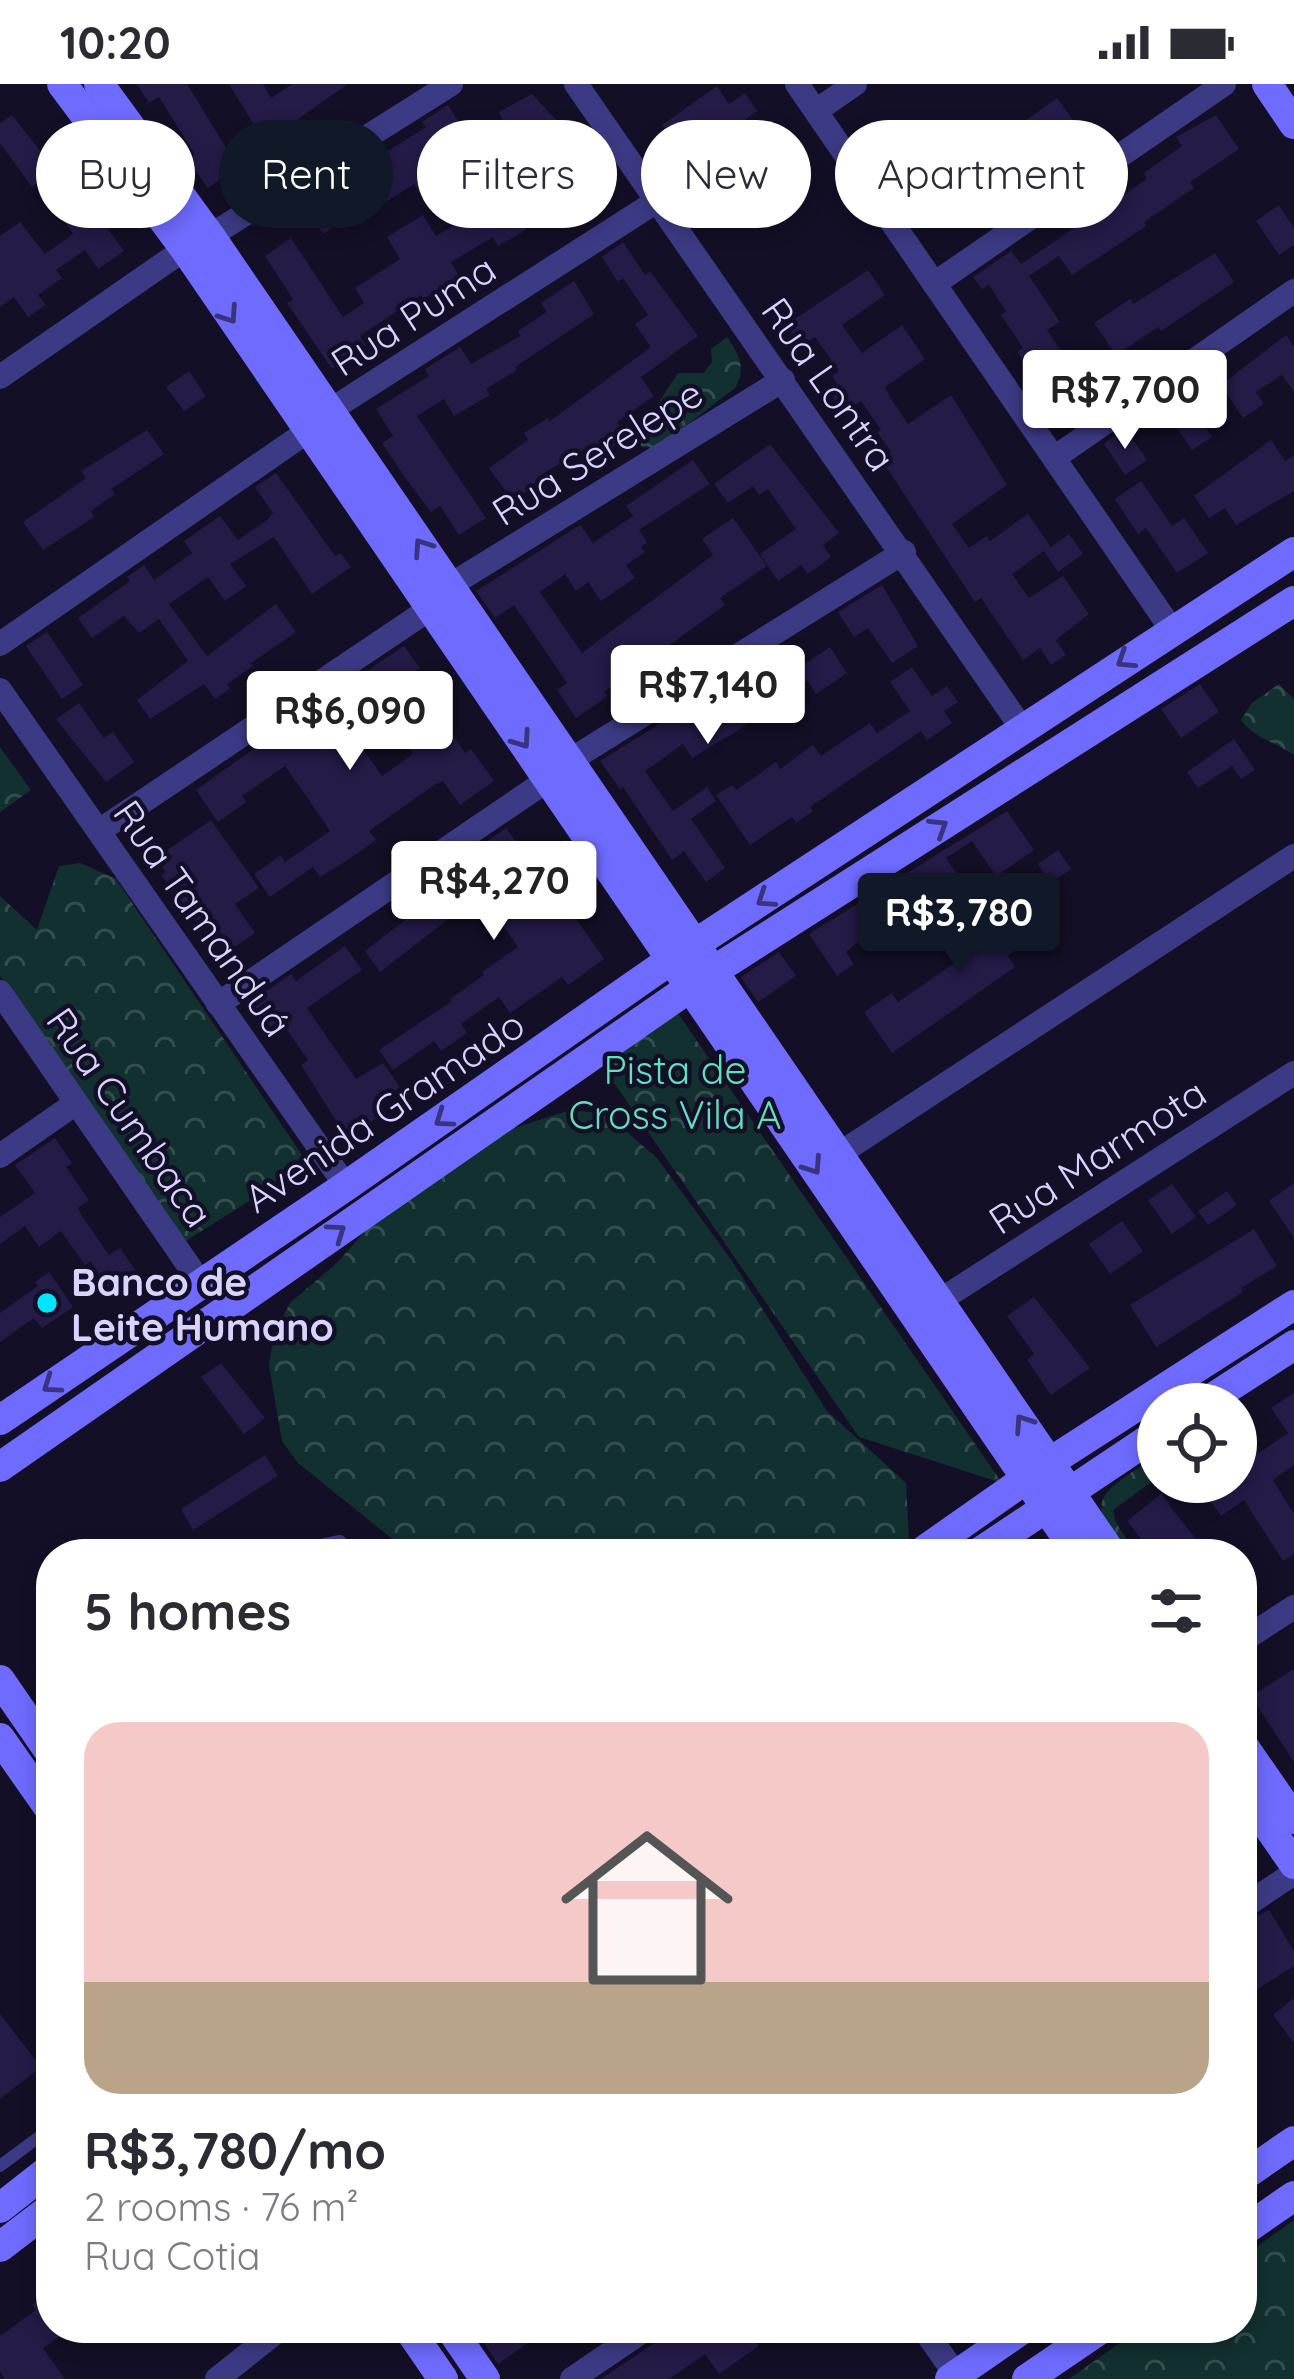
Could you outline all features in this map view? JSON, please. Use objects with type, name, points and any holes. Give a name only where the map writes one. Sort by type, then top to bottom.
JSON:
[{"type":"street","points":[[62,84],[197,243]]},
{"type":"street","points":[[99,84],[197,243],[694,965],[1024,1481],[1058,1499],[1097,1539]]},
{"type":"street","points":[[0,376],[197,243],[451,84]]},
{"type":"street","name":"Rua Lontra","points":[[576,84],[641,178]]},
{"type":"street","points":[[797,84],[1172,629]]},
{"type":"street","points":[[816,111],[854,84]]},
{"type":"street","points":[[934,284],[1224,84]]},
{"type":"street","points":[[1267,84],[1294,124]]},
{"type":"street","name":"Rua Puma","points":[[0,644],[319,421],[641,211]]},
{"type":"street","name":"Rua Lontra","points":[[676,228],[1021,727]]},
{"type":"street","points":[[1054,458],[1294,291]]},
{"type":"street","name":"Rua Serelepe","points":[[99,831],[440,597],[783,380]]},
{"type":"street","points":[[218,1004],[559,770],[904,552]]},
{"type":"street","name":"Avenida Gramado","points":[[0,1467],[1021,727],[1294,552]]},
{"type":"street","name":"Avenida Gramado","points":[[0,1420],[346,1186],[694,965],[1294,601]]},
{"type":"street","name":"Rua Tamanduá","points":[[0,690],[346,1186]]},
{"type":"street","points":[[839,1154],[1294,856]]},
{"type":"street","points":[[694,965],[839,1154],[1050,1462],[1073,1539]]},
{"type":"street","name":"Rua Cumbaca","points":[[0,992],[200,1282]]},
{"type":"street","name":"Rua Marmota","points":[[939,1300],[1294,1072]]},
{"type":"street","points":[[0,1156],[76,1103]]},
{"type":"street","points":[[941,1539],[1050,1462],[1294,1305]]},
{"type":"street","points":[[1235,1383],[1294,1345]]},
{"type":"street","points":[[999,1539],[1137,1447]]},
{"type":"street","points":[[1257,1631],[1294,1607]]},
{"type":"street","points":[[0,1680],[36,1732]]},
{"type":"street","points":[[0,1738],[36,1790]]},
{"type":"street","points":[[1257,1766],[1294,1819]]},
{"type":"street","points":[[1257,1812],[1294,1868],[1257,1896]]},
{"type":"street","points":[[1257,2167],[1294,2141]]},
{"type":"street","points":[[0,2208],[36,2180]]},
{"type":"street","points":[[1257,2222],[1294,2196]]},
{"type":"street","points":[[0,2247],[36,2219]]},
{"type":"street","points":[[217,2379],[262,2343]]},
{"type":"street","points":[[418,2343],[443,2379]]},
{"type":"street","points":[[460,2343],[485,2379]]},
{"type":"street","points":[[572,2379],[625,2343]]},
{"type":"street","points":[[932,2343],[953,2377],[1002,2343]]},
{"type":"street","points":[[1027,2379],[1080,2343]]},
{"type":"lane","points":[[0,2166],[36,2139]]},
{"type":"green space","points":[[727,337],[740,362],[735,388],[657,448],[642,447],[634,434],[640,420],[653,411],[678,373],[704,373],[712,362],[711,349]]},
{"type":"green space","points":[[1279,684],[1294,699],[1294,755],[1241,720],[1252,703]]},
{"type":"green space","points":[[0,747],[31,790],[0,812]]},
{"type":"green space","points":[[80,863],[116,879],[308,1164],[184,1242],[0,976],[0,896],[37,930],[59,866]]},
{"type":"green space","name":"Pista de Cross Vila A","points":[[677,1012],[1002,1483],[859,1437],[603,1067]]},
{"type":"green space","points":[[570,1110],[606,1114],[657,1158],[732,1261],[827,1411],[906,1483],[909,1539],[392,1539],[298,1463],[282,1441],[269,1365],[274,1334],[290,1303],[337,1263],[381,1213],[500,1133]]},
{"type":"green space","points":[[1137,1469],[1137,1492],[1113,1510],[1127,1539],[1114,1539],[1104,1521],[1102,1500]]},
{"type":"green space","points":[[1294,2220],[1294,2379],[1069,2379],[1120,2343],[1257,2343],[1257,2246]]},
{"type":"building","points":[[137,84],[187,84],[219,136],[219,180],[208,188],[195,170],[195,120],[173,120],[159,97],[149,103]]},
{"type":"building","points":[[229,84],[263,84],[271,98],[292,84],[348,84],[297,120],[251,120]]},
{"type":"building","points":[[717,86],[729,104],[745,93],[757,111],[744,120],[669,120]]},
{"type":"building","points":[[532,94],[556,120],[502,120],[499,112]]},
{"type":"building","points":[[1057,98],[1073,120],[1026,120]]},
{"type":"building","points":[[448,105],[457,120],[425,120]]},
{"type":"building","points":[[12,115],[36,146],[36,184],[32,187],[0,143],[0,123]]},
{"type":"building","points":[[1216,115],[1239,149],[1190,182],[1194,188],[1144,222],[1146,226],[1072,275],[1059,256],[1029,276],[1060,322],[1047,330],[1084,385],[1054,406],[1017,352],[1023,348],[1001,315],[1006,311],[989,285],[982,289],[973,277],[1011,251],[1021,264],[1074,228],[1128,228],[1128,192],[1147,179],[1144,173],[1182,146],[1176,137]]},
{"type":"building","points":[[417,133],[417,188],[414,184],[393,197],[393,148]]},
{"type":"building","points":[[1279,205],[1294,228],[1294,245],[1279,255],[1256,221]]},
{"type":"building","points":[[417,219],[417,228],[431,228],[436,236],[449,228],[526,230],[498,246],[493,237],[451,262],[460,277],[423,299],[421,295],[360,336],[366,346],[332,369],[287,303],[293,299],[265,256],[291,238],[343,317],[364,303],[355,288],[400,259],[387,237]]},
{"type":"building","points":[[20,222],[45,254],[73,234],[69,228],[107,228],[124,251],[98,269],[85,250],[56,270],[62,278],[38,295],[46,305],[28,317],[14,297],[0,307],[0,236]]},
{"type":"building","points":[[623,242],[698,336],[641,377],[654,396],[617,422],[628,437],[592,461],[584,449],[541,475],[544,479],[513,501],[489,468],[528,440],[524,433],[550,421],[651,347],[635,324],[648,315],[602,257]]},
{"type":"building","points":[[1215,253],[1234,282],[1116,355],[1094,323]]},
{"type":"building","points":[[868,270],[885,295],[842,325],[862,353],[902,325],[925,359],[885,387],[890,397],[908,424],[951,395],[1007,485],[952,524],[969,548],[987,536],[990,541],[1028,514],[1051,547],[1069,534],[1083,554],[1058,572],[1044,551],[1012,574],[1029,598],[1063,576],[1089,614],[1056,640],[1066,655],[1051,665],[1040,648],[1023,660],[981,598],[975,602],[881,459],[891,452],[877,432],[881,430],[861,401],[844,413],[833,397],[842,391],[832,376],[839,371],[815,337],[801,347],[786,325]]},
{"type":"building","points":[[574,281],[594,314],[486,389],[490,395],[454,416],[444,399],[417,416],[486,518],[459,535],[440,506],[431,512],[382,443],[393,436],[376,409],[429,376],[425,369],[460,347],[471,364],[520,336],[518,331],[547,312],[541,303]]},
{"type":"building","points":[[1286,335],[1294,347],[1294,392],[1282,375],[1256,392],[1264,404],[1243,418],[1221,385]]},
{"type":"building","points":[[189,371],[206,396],[184,411],[166,387]]},
{"type":"building","points":[[1191,405],[1212,437],[1192,450],[1171,419]]},
{"type":"building","points":[[1125,428],[1147,460],[1125,475],[1104,444]]},
{"type":"building","points":[[147,430],[164,454],[111,489],[115,494],[91,511],[94,517],[43,550],[23,522],[86,478],[81,471]]},
{"type":"building","points":[[1271,440],[1285,461],[1294,455],[1294,491],[1236,525],[1225,508],[1209,518],[1194,496]]},
{"type":"building","points":[[770,444],[839,533],[823,545],[831,557],[808,574],[801,565],[778,581],[760,554],[796,529],[768,489],[759,495],[753,486],[728,503],[714,484]]},
{"type":"building","points":[[693,460],[710,484],[639,530],[647,542],[641,547],[645,552],[626,565],[635,578],[601,601],[588,582],[576,591],[565,574],[540,592],[582,653],[713,555],[702,539],[733,518],[767,566],[720,598],[725,605],[604,692],[608,696],[576,718],[557,690],[567,683],[514,605],[495,618],[476,591],[580,525],[593,543],[633,516],[626,506]]},
{"type":"building","points":[[276,473],[335,556],[340,553],[351,567],[312,594],[274,537],[230,564],[246,586],[225,601],[208,577],[169,604],[207,656],[276,604],[296,632],[251,663],[215,699],[204,684],[150,719],[137,700],[188,661],[159,619],[139,633],[124,616],[92,638],[78,618],[130,581],[127,577],[144,565],[154,580],[192,553],[184,541],[220,516],[238,540],[267,520],[273,513],[255,487]]},
{"type":"building","points":[[1141,481],[1172,526],[1184,518],[1208,553],[1177,573],[1146,528],[1138,534],[1115,499]]},
{"type":"building","points":[[882,585],[918,646],[892,663],[868,628],[854,637],[838,612]]},
{"type":"building","points":[[47,632],[83,685],[62,699],[26,646]]},
{"type":"building","points":[[404,646],[420,668],[402,681],[431,724],[440,717],[465,753],[471,749],[494,781],[460,805],[443,781],[434,785],[369,831],[376,840],[349,859],[320,877],[313,867],[270,897],[254,874],[281,855],[285,862],[330,831],[309,800],[285,766],[242,796],[246,802],[218,822],[196,790],[294,720],[303,732],[331,713],[323,701],[336,692],[362,728],[353,735],[382,776],[413,754],[362,674]]},
{"type":"building","points":[[830,647],[847,673],[816,694],[807,680],[765,714],[692,758],[683,744],[645,771],[673,811],[707,787],[716,801],[691,819],[725,868],[706,882],[684,851],[672,860],[600,761],[781,651],[794,671]]},
{"type":"building","points":[[912,667],[932,696],[947,686],[958,702],[944,711],[952,723],[927,740],[921,731],[810,807],[813,811],[796,823],[792,817],[750,845],[716,795],[732,785],[736,790],[776,762],[780,769],[813,745],[821,756],[870,723],[877,733],[910,711],[890,682]]},
{"type":"building","points":[[1200,684],[1219,712],[1181,738],[1161,709]]},
{"type":"building","points":[[79,703],[104,738],[113,732],[134,762],[106,782],[56,719]]},
{"type":"building","points":[[1234,739],[1255,770],[1241,779],[1232,766],[1198,788],[1187,772]]},
{"type":"building","points":[[1007,811],[1034,850],[996,876],[972,841],[946,858],[956,873],[846,952],[854,964],[837,976],[809,934]]},
{"type":"building","points":[[211,820],[259,888],[235,904],[255,933],[232,949],[208,916],[198,923],[161,875],[166,872],[156,858]]},
{"type":"building","points":[[506,828],[554,895],[562,889],[604,959],[568,985],[562,977],[510,1013],[499,997],[461,1024],[467,1033],[441,1051],[434,1041],[393,1070],[379,1050],[452,1001],[518,947],[481,894],[380,972],[365,951],[435,897],[432,893],[487,855],[480,846]]},
{"type":"building","points":[[1058,850],[1071,869],[1050,883],[1038,864]]},
{"type":"building","points":[[1014,882],[1046,929],[1008,956],[1015,967],[892,1053],[864,1012],[892,993],[898,1002],[1008,926],[989,898]]},
{"type":"building","points":[[345,946],[362,970],[307,1008],[356,1079],[383,1063],[400,1087],[375,1104],[382,1114],[347,1138],[301,1065],[308,1060],[280,1020],[270,1027],[252,1001],[291,974],[296,981]]},
{"type":"building","points":[[779,952],[796,976],[758,1002],[741,977]]},
{"type":"building","points":[[55,1138],[72,1163],[66,1167],[89,1200],[78,1208],[82,1216],[109,1255],[120,1248],[138,1274],[112,1292],[61,1231],[39,1247],[25,1226],[0,1244],[0,1217],[35,1193],[15,1165]]},
{"type":"building","points":[[1294,1183],[1294,1238],[1269,1201]]},
{"type":"building","points":[[1172,1184],[1196,1217],[1172,1234],[1148,1200]]},
{"type":"building","points":[[1227,1191],[1237,1205],[1208,1225],[1198,1211]]},
{"type":"building","points":[[1122,1221],[1143,1251],[1110,1274],[1089,1244]]},
{"type":"building","points":[[1254,1229],[1277,1266],[1156,1347],[1130,1305]]},
{"type":"building","name":"Banco de Leite Humano","points":[[49,1272],[73,1307],[42,1328],[34,1318],[0,1342],[0,1313],[38,1286],[35,1282]]},
{"type":"building","points":[[1034,1297],[1090,1368],[1051,1395],[1027,1360],[1034,1354],[1007,1316]]},
{"type":"building","points":[[221,1363],[265,1418],[244,1434],[201,1377]]},
{"type":"building","points":[[1294,1393],[1294,1465],[1273,1480],[1294,1514],[1294,1554],[1283,1561],[1246,1503],[1257,1503],[1257,1450],[1288,1433],[1271,1408]]},
{"type":"building","points":[[265,1455],[278,1476],[193,1530],[181,1509]]},
{"type":"building","points":[[1150,1503],[1168,1503],[1196,1539],[1141,1539],[1127,1521]]},
{"type":"building","points":[[1212,1503],[1240,1503],[1221,1516]]},
{"type":"building","points":[[1294,1669],[1294,1762],[1257,1705],[1257,1692]]},
{"type":"building","points":[[1269,1910],[1294,1951],[1294,1966],[1257,1989],[1257,1916]]},
{"type":"building","points":[[1294,1998],[1294,2043],[1273,2015]]},
{"type":"building","points":[[0,2014],[36,2061],[36,2071],[0,2099]]},
{"type":"building","points":[[36,2310],[36,2343],[50,2343],[43,2348],[65,2379],[5,2379],[0,2372],[0,2336]]},
{"type":"building","points":[[484,2343],[528,2343],[498,2364]]},
{"type":"building","points":[[655,2343],[759,2346],[719,2374],[705,2354],[669,2379],[601,2379]]},
{"type":"place","name":"Banco de Leite Humano","points":[[47,1303]]}]
